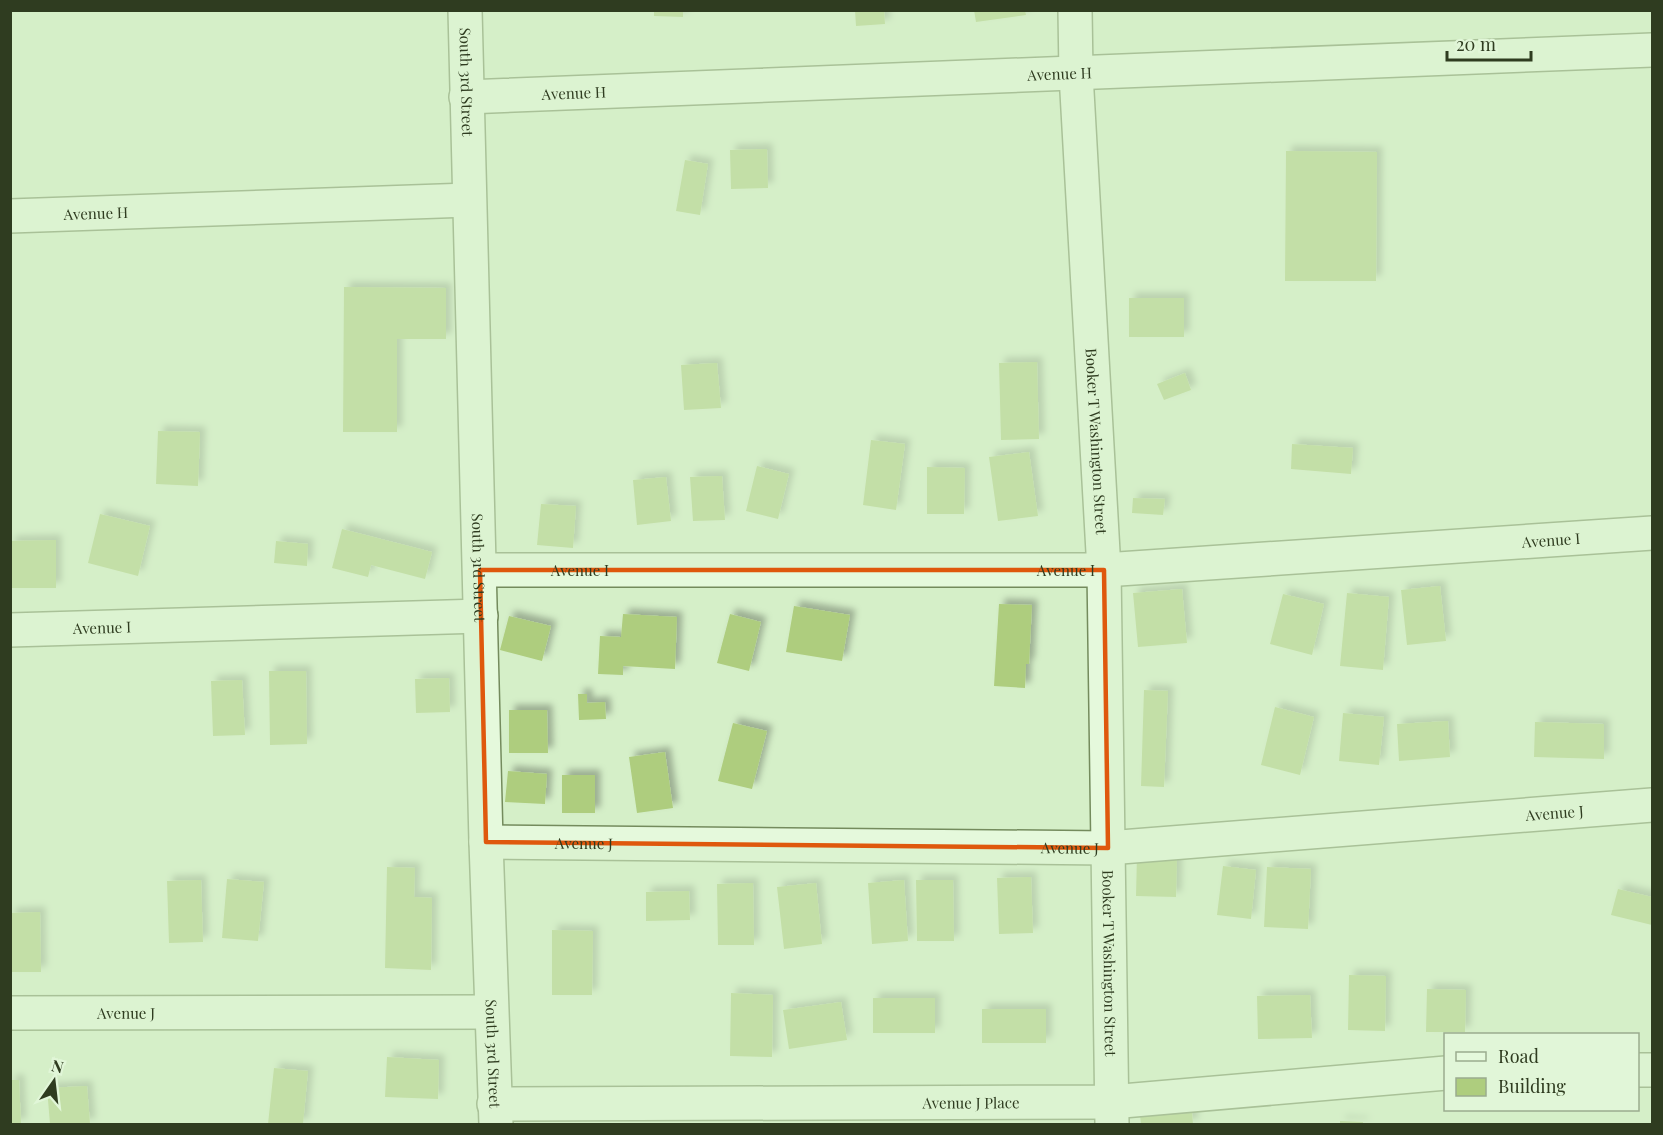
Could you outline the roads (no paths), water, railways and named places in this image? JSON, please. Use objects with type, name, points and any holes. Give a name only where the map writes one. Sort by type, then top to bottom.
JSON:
[{"type":"street","name":"South 3rd Street","points":[[465,10],[495,1114]]},
{"type":"street","name":"Booker T Washington Street","points":[[1075,10],[1076,74],[1104,570],[1111,1113]]},
{"type":"street","name":"Avenue H","points":[[466,97],[1653,50]]},
{"type":"street","name":"Avenue H","points":[[10,216],[469,200]]},
{"type":"street","name":"Avenue I","points":[[480,570],[1104,570],[1653,533]]},
{"type":"street","name":"Avenue I","points":[[10,630],[481,616]]},
{"type":"street","name":"Avenue J","points":[[486,842],[1108,848],[1653,805]]},
{"type":"street","name":"Avenue J","points":[[10,1013],[491,1012]]},
{"type":"street","name":"Avenue J Place","points":[[495,1114],[1111,1113],[1444,1073]]}]
